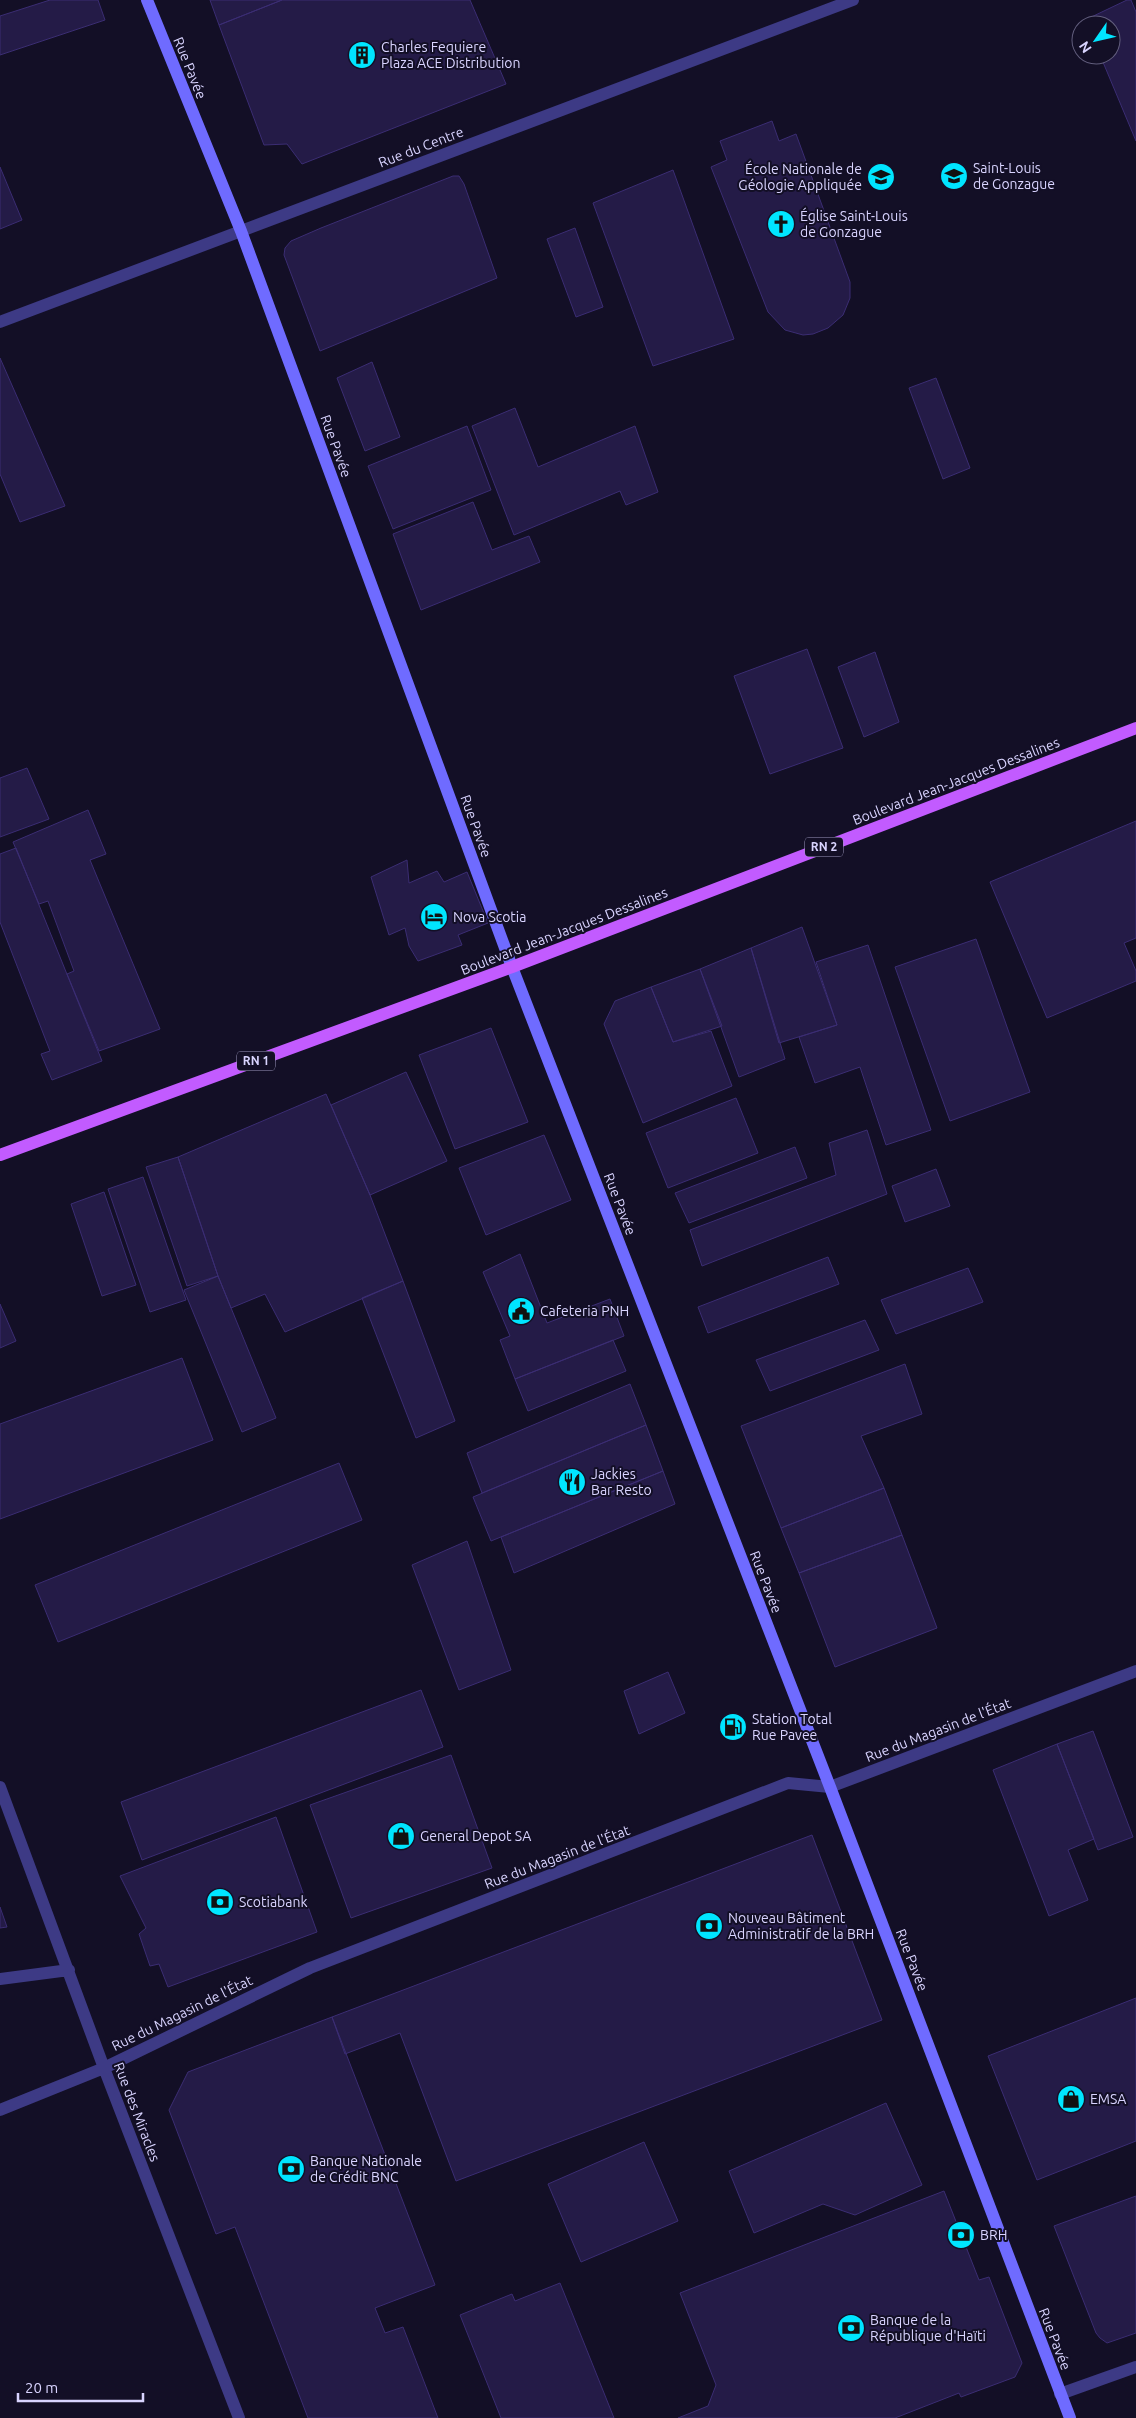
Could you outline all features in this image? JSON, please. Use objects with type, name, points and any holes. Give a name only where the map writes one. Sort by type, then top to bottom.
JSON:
[{"type":"main road","name":"Rue Pavée","points":[[147,0],[241,231],[512,967],[830,1787],[1070,2418]]},
{"type":"main road","name":"Boulevard Jean-Jacques Dessalines","points":[[0,1155],[512,967],[1136,728]]},
{"type":"street","name":"Rue du Centre","points":[[0,322],[853,0]]},
{"type":"street","name":"Rue du Magasin de l'État","points":[[0,2110],[104,2068],[310,1968],[788,1784],[830,1787],[1136,1671]]},
{"type":"street","name":"Rue des Miracles","points":[[0,1787],[104,2068],[240,2418]]},
{"type":"street","points":[[0,1979],[69,1970]]},
{"type":"street","points":[[1060,2394],[1136,2366]]},
{"type":"building","points":[[50,0],[98,0],[105,20],[0,55],[0,16]]},
{"type":"building","points":[[210,0],[282,0],[219,25]]},
{"type":"building","name":"Charles Fequiere Plaza ACE Distribution","points":[[282,0],[470,0],[506,84],[302,164],[287,144],[264,145],[219,25]]},
{"type":"building","points":[[1127,0],[1131,0],[1136,12],[1136,141],[1104,65],[1121,65],[1121,15],[1096,15]]},
{"type":"building","name":"Église Saint-Louis de Gonzague","points":[[772,121],[779,141],[796,134],[850,282],[850,298],[843,315],[828,328],[813,334],[803,335],[785,330],[768,312],[711,167],[727,160],[720,141]]},
{"type":"building","points":[[0,167],[22,220],[0,229]]},
{"type":"building","points":[[673,170],[734,339],[653,366],[593,203]]},
{"type":"building","points":[[453,176],[459,176],[464,184],[497,278],[320,351],[284,255],[285,248],[291,241],[321,228]]},
{"type":"building","points":[[575,228],[603,307],[576,317],[547,239]]},
{"type":"building","points":[[0,358],[65,506],[20,522],[0,474]]},
{"type":"building","points":[[372,362],[400,437],[365,451],[337,378]]},
{"type":"building","points":[[936,378],[970,468],[943,479],[909,388]]},
{"type":"building","points":[[515,408],[538,467],[635,426],[658,492],[626,505],[620,491],[514,535],[472,426]]},
{"type":"building","points":[[467,426],[491,490],[393,529],[368,466]]},
{"type":"building","points":[[473,502],[492,550],[529,536],[540,562],[421,610],[393,534]]},
{"type":"building","points":[[807,649],[843,748],[770,774],[734,676]]},
{"type":"building","points":[[875,652],[899,722],[864,737],[838,667]]},
{"type":"building","points":[[27,768],[49,819],[0,837],[0,778]]},
{"type":"building","points":[[88,810],[106,854],[90,860],[160,1029],[99,1051],[67,974],[74,971],[48,901],[39,904],[13,842]]},
{"type":"building","points":[[1136,821],[1136,938],[1124,943],[1136,971],[1136,981],[1047,1018],[990,882]]},
{"type":"building","points":[[16,848],[102,1061],[52,1080],[41,1054],[50,1051],[0,922],[0,854]]},
{"type":"building","points":[[407,860],[409,883],[437,871],[444,882],[467,872],[488,923],[458,935],[462,945],[418,961],[409,946],[405,928],[389,935],[371,877]]},
{"type":"building","points":[[802,927],[837,1025],[779,1043],[751,948]]},
{"type":"building","points":[[976,939],[1030,1092],[950,1121],[895,967]]},
{"type":"building","points":[[868,945],[931,1130],[886,1145],[860,1067],[815,1083],[799,1037],[837,1025],[816,962]]},
{"type":"building","points":[[751,948],[785,1059],[739,1077],[700,969]]},
{"type":"building","points":[[700,969],[722,1026],[673,1042],[651,987]]},
{"type":"building","points":[[651,987],[673,1042],[711,1031],[732,1086],[643,1123],[604,1024],[615,1001]]},
{"type":"building","points":[[491,1028],[528,1122],[455,1149],[419,1055]]},
{"type":"building","points":[[406,1072],[447,1161],[370,1195],[331,1105]]},
{"type":"building","points":[[326,1094],[370,1195],[403,1281],[285,1332],[265,1294],[231,1308],[218,1276],[178,1157]]},
{"type":"building","points":[[736,1098],[758,1153],[668,1188],[646,1133]]},
{"type":"building","points":[[867,1130],[887,1194],[702,1266],[690,1230],[836,1175],[829,1143]]},
{"type":"building","points":[[544,1135],[571,1200],[486,1235],[459,1168]]},
{"type":"building","points":[[795,1147],[807,1178],[689,1223],[675,1193]]},
{"type":"building","points":[[178,1157],[218,1276],[187,1286],[146,1167]]},
{"type":"building","points":[[936,1169],[950,1206],[905,1222],[892,1186]]},
{"type":"building","points":[[143,1177],[186,1300],[150,1312],[108,1189]]},
{"type":"building","points":[[104,1192],[136,1285],[102,1296],[71,1204]]},
{"type":"building","name":"Cafeteria PNH","points":[[520,1254],[547,1323],[610,1299],[624,1336],[515,1379],[500,1340],[510,1336],[483,1272]]},
{"type":"building","points":[[828,1257],[839,1284],[708,1333],[698,1307]]},
{"type":"building","points":[[968,1268],[983,1302],[896,1334],[881,1300]]},
{"type":"building","points":[[218,1276],[276,1418],[242,1432],[184,1290]]},
{"type":"building","points":[[403,1281],[455,1421],[416,1438],[362,1298]]},
{"type":"building","points":[[0,1304],[16,1341],[0,1348]]},
{"type":"building","points":[[865,1320],[879,1350],[770,1391],[756,1360]]},
{"type":"building","points":[[613,1340],[626,1371],[528,1411],[515,1379]]},
{"type":"building","points":[[182,1358],[213,1440],[0,1519],[0,1424]]},
{"type":"building","points":[[905,1364],[922,1414],[861,1436],[884,1488],[781,1528],[741,1426]]},
{"type":"building","points":[[630,1384],[646,1425],[482,1493],[467,1453]]},
{"type":"building","name":"Jackies Bar Resto","points":[[646,1425],[663,1471],[491,1541],[473,1497]]},
{"type":"building","points":[[339,1463],[362,1520],[58,1642],[35,1585]]},
{"type":"building","points":[[663,1471],[675,1504],[514,1573],[501,1537]]},
{"type":"building","points":[[884,1488],[902,1535],[799,1573],[781,1528]]},
{"type":"building","points":[[902,1535],[937,1628],[835,1667],[799,1573]]},
{"type":"building","points":[[467,1541],[511,1670],[459,1690],[412,1565]]},
{"type":"building","points":[[668,1672],[685,1713],[639,1734],[624,1691]]},
{"type":"building","points":[[421,1690],[443,1747],[142,1860],[121,1802]]},
{"type":"building","points":[[1093,1731],[1133,1837],[1098,1850],[1057,1744]]},
{"type":"building","points":[[1057,1744],[1094,1839],[1068,1850],[1088,1900],[1049,1916],[993,1770]]},
{"type":"building","name":"General Depot SA","points":[[451,1755],[492,1868],[351,1918],[310,1805]]},
{"type":"building","name":"Scotiabank","points":[[276,1817],[317,1932],[168,1987],[159,1964],[150,1966],[139,1934],[146,1928],[120,1876]]},
{"type":"building","name":"Nouveau Bâtiment Administratif de la BRH","points":[[812,1835],[882,2020],[456,2181],[400,2033],[345,2054],[332,2017]]},
{"type":"building","points":[[0,1907],[7,1927],[0,1928]]},
{"type":"building","name":"EMSA","points":[[1136,1998],[1136,2141],[1037,2180],[988,2056]]},
{"type":"building","name":"Banque Nationale de Crédit BNC","points":[[332,2017],[435,2285],[375,2308],[385,2333],[403,2327],[438,2418],[308,2418],[235,2227],[216,2234],[169,2110],[188,2072]]},
{"type":"building","points":[[886,2103],[922,2185],[855,2215],[823,2204],[754,2233],[729,2171]]},
{"type":"building","points":[[644,2142],[678,2221],[581,2262],[548,2184]]},
{"type":"building","name":"Banque de la République d'Haïti","points":[[944,2191],[979,2280],[989,2277],[1022,2363],[1015,2377],[961,2397],[959,2393],[895,2418],[678,2418],[708,2406],[716,2385],[680,2293]]},
{"type":"building","points":[[1136,2196],[1136,2333],[1107,2343],[1096,2333],[1054,2226]]},
{"type":"building","points":[[560,2283],[614,2418],[501,2418],[460,2315],[512,2294],[515,2301]]},
{"type":"place","name":"Charles Fequiere Plaza ACE Distribution","points":[[362,55]]},
{"type":"place","name":"Saint-Louis de Gonzague","points":[[954,176]]},
{"type":"place","name":"École Nationale de Géologie Appliquée","points":[[881,177]]},
{"type":"place","name":"Église Saint-Louis de Gonzague","points":[[781,224]]},
{"type":"place","name":"Nova Scotia","points":[[434,917]]},
{"type":"place","name":"Cafeteria PNH","points":[[521,1311]]},
{"type":"place","name":"Jackies Bar Resto","points":[[572,1482]]},
{"type":"place","name":"Station Total Rue Pavee","points":[[733,1727]]},
{"type":"place","name":"General Depot SA","points":[[401,1836]]},
{"type":"place","name":"Scotiabank","points":[[220,1902]]},
{"type":"place","name":"Nouveau Bâtiment Administratif de la BRH","points":[[709,1926]]},
{"type":"place","name":"EMSA","points":[[1071,2099]]},
{"type":"place","name":"Banque Nationale de Crédit BNC","points":[[291,2169]]},
{"type":"place","name":"BRH","points":[[961,2235]]},
{"type":"place","name":"Banque de la République d'Haïti","points":[[851,2328]]}]
